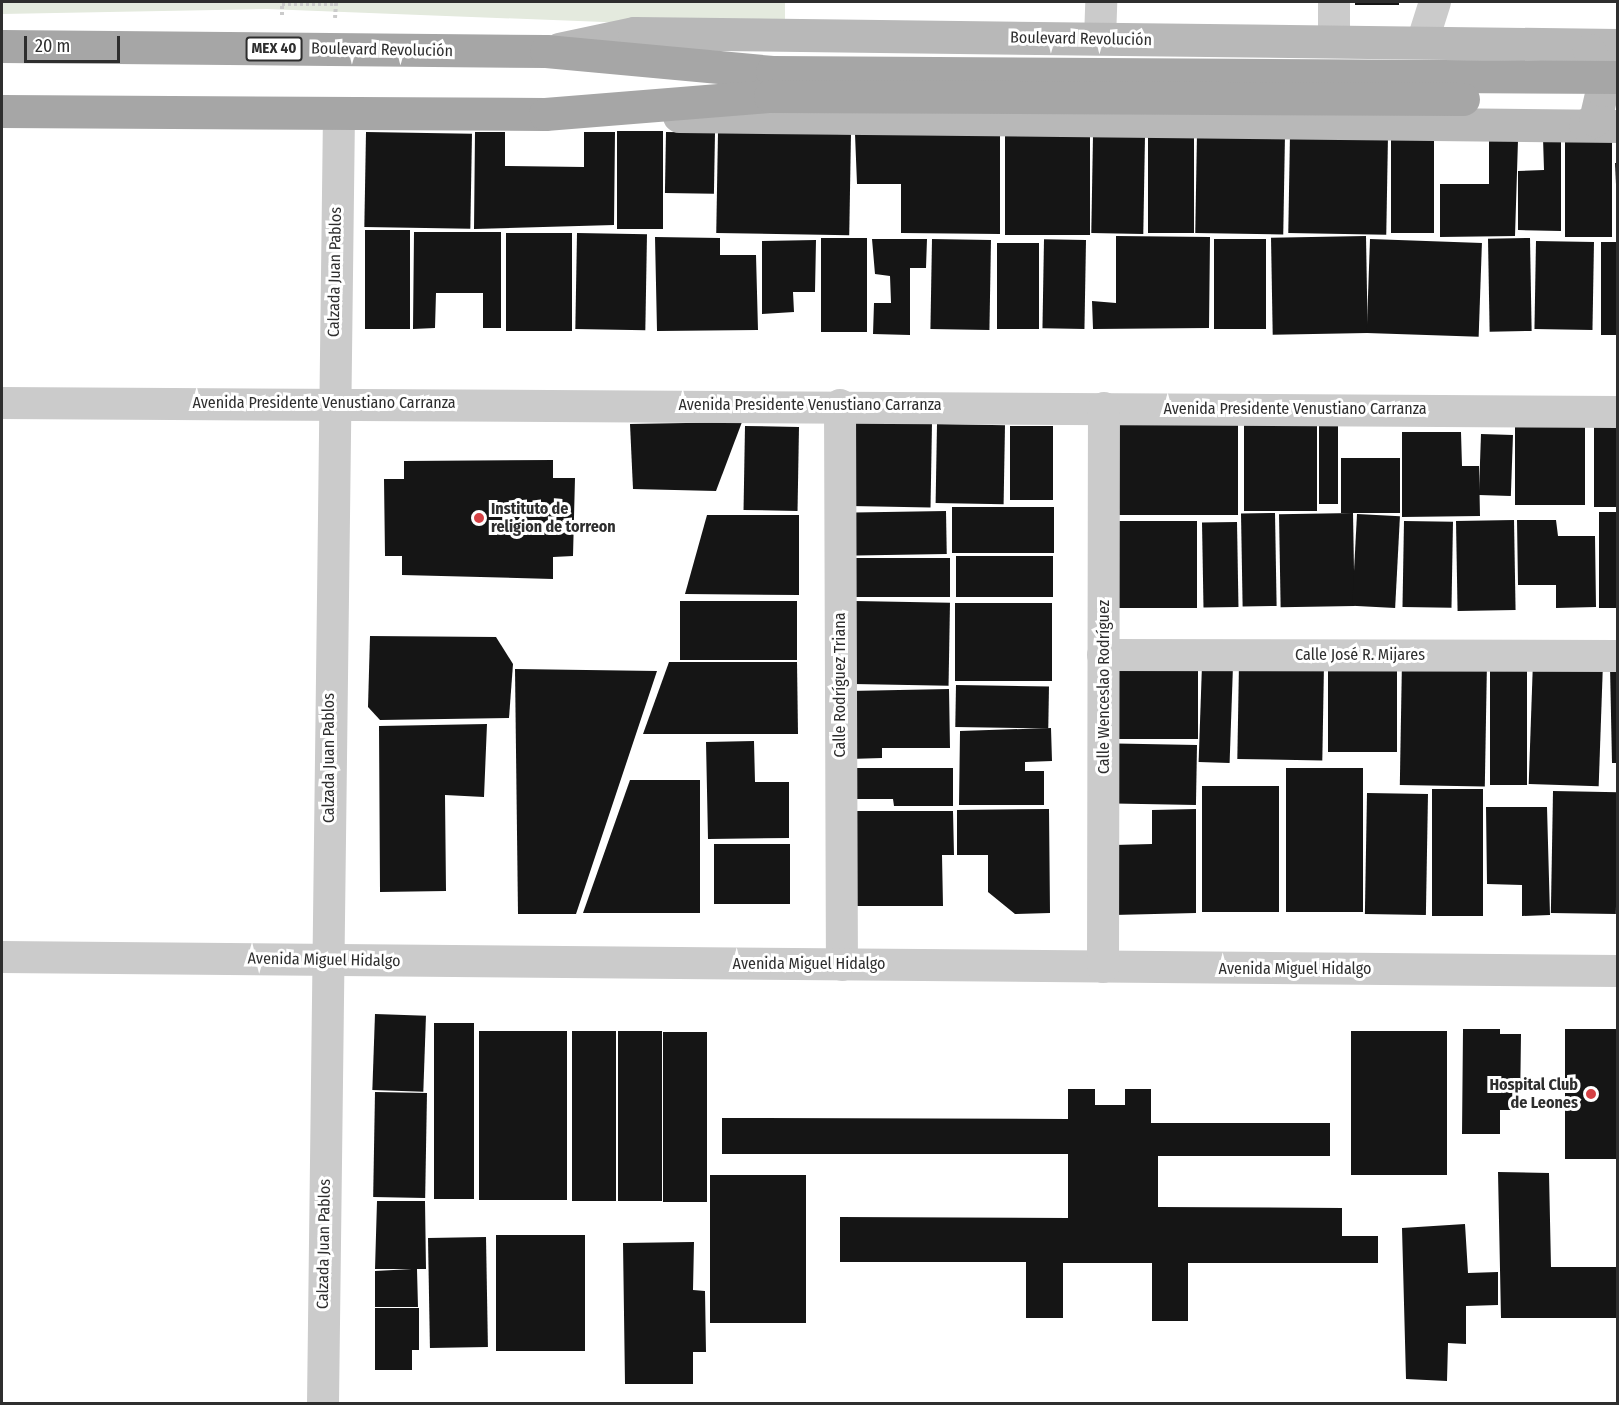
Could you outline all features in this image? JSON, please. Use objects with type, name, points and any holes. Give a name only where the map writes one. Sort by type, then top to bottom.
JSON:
[{"type":"main road","name":"Boulevard Revolución","points":[[546,51],[634,33],[1617,45]]},
{"type":"main road","points":[[1585,125],[1595,120],[1602,90],[1600,74],[1586,44]]},
{"type":"main road","name":"Boulevard Revolución","points":[[2,46],[546,51],[771,84],[1617,99]]},
{"type":"main road","name":"Boulevard Revolución","points":[[2,111],[545,114],[771,84],[1617,77]]},
{"type":"main road","points":[[545,114],[1617,126]]},
{"type":"street","points":[[1100,39],[1101,2]]},
{"type":"street","points":[[1334,42],[1335,2]]},
{"type":"street","points":[[1422,43],[1435,2]]},
{"type":"street","name":"Calzada Juan Pablos","points":[[323,1404],[332,402],[339,113]]},
{"type":"street","name":"Avenida Presidente Venustiano Carranza","points":[[2,403],[332,402],[1617,412]]},
{"type":"street","name":"Calle Rodríguez Triana","points":[[840,405],[842,965]]},
{"type":"street","name":"Calle Wenceslao Rodríguez","points":[[1103,967],[1104,408]]},
{"type":"street","name":"Calle José R. Mijares","points":[[1103,655],[1617,656]]},
{"type":"street","name":"Avenida Miguel Hidalgo","points":[[2,957],[1617,971]]},
{"type":"path","points":[[282,3],[336,3]]},
{"type":"shaded area","points":[[2,2],[785,2],[785,29],[267,9],[2,14]]},
{"type":"building","points":[[1355,2],[1399,2],[1399,5],[1355,5]]},
{"type":"building","points":[[617,131],[663,131],[663,229],[617,229]]},
{"type":"building","points":[[366,132],[472,134],[470,229],[364,227]]},
{"type":"building","points":[[475,132],[505,132],[505,166],[584,167],[584,132],[615,132],[614,225],[474,229]]},
{"type":"building","points":[[666,132],[715,133],[714,194],[665,193]]},
{"type":"building","points":[[718,132],[851,134],[849,235],[716,233]]},
{"type":"building","points":[[1148,133],[1194,133],[1194,233],[1148,233]]},
{"type":"building","points":[[1197,133],[1285,135],[1283,235],[1195,233]]},
{"type":"building","points":[[1391,133],[1434,133],[1434,233],[1391,233]]},
{"type":"building","points":[[855,134],[1000,134],[1000,234],[901,233],[901,184],[857,184]]},
{"type":"building","points":[[1290,134],[1388,136],[1386,235],[1288,233]]},
{"type":"building","points":[[1565,134],[1612,134],[1612,237],[1565,237]]},
{"type":"building","points":[[1005,135],[1090,135],[1090,235],[1005,235]]},
{"type":"building","points":[[1093,135],[1145,136],[1143,234],[1091,233]]},
{"type":"building","points":[[1543,138],[1561,138],[1561,231],[1518,230],[1518,171],[1544,170]]},
{"type":"building","points":[[1489,140],[1518,140],[1515,236],[1440,237],[1440,184],[1489,184]]},
{"type":"building","points":[[1615,163],[1618,163],[1618,184],[1616,184]]},
{"type":"building","points":[[365,230],[410,230],[410,329],[365,329]]},
{"type":"building","points":[[414,232],[501,232],[501,328],[483,328],[483,293],[436,293],[435,328],[413,329]]},
{"type":"building","points":[[506,233],[572,233],[572,331],[506,331]]},
{"type":"building","points":[[577,233],[647,234],[645,330],[575,329]]},
{"type":"building","points":[[1116,236],[1210,237],[1209,328],[1093,329],[1092,301],[1116,303]]},
{"type":"building","points":[[1366,236],[1368,333],[1273,335],[1271,238]]},
{"type":"building","points":[[655,237],[720,238],[720,255],[756,255],[758,330],[657,331]]},
{"type":"building","points":[[821,238],[867,238],[867,332],[821,332]]},
{"type":"building","points":[[1530,238],[1532,331],[1490,332],[1488,239]]},
{"type":"building","points":[[872,239],[927,239],[926,268],[910,268],[910,335],[873,334],[874,303],[891,303],[890,276],[875,274]]},
{"type":"building","points":[[932,239],[991,240],[989,330],[930,329]]},
{"type":"building","points":[[1044,239],[1086,240],[1084,329],[1042,328]]},
{"type":"building","points":[[1214,239],[1266,239],[1266,329],[1214,329]]},
{"type":"building","points":[[1370,239],[1482,243],[1479,337],[1367,333]]},
{"type":"building","points":[[816,240],[815,292],[793,292],[794,312],[762,314],[762,241]]},
{"type":"building","points":[[1536,241],[1594,242],[1592,330],[1534,329]]},
{"type":"building","points":[[1601,242],[1618,242],[1618,335],[1601,335]]},
{"type":"building","points":[[997,243],[1039,243],[1039,329],[997,329]]},
{"type":"building","points":[[1114,418],[1238,418],[1238,515],[1114,515]]},
{"type":"building","points":[[1244,421],[1317,421],[1317,511],[1244,511]]},
{"type":"building","points":[[742,422],[716,491],[633,489],[630,424]]},
{"type":"building","points":[[852,422],[932,423],[931,507],[851,506]]},
{"type":"building","points":[[1319,423],[1338,423],[1338,504],[1319,504]]},
{"type":"building","points":[[937,424],[1005,425],[1004,504],[936,503]]},
{"type":"building","points":[[1594,424],[1618,424],[1618,507],[1594,507]]},
{"type":"building","points":[[1515,425],[1585,425],[1585,505],[1515,505]]},
{"type":"building","points":[[745,426],[799,427],[798,511],[744,510]]},
{"type":"building","points":[[1010,426],[1053,426],[1053,500],[1010,500]]},
{"type":"building","points":[[1402,432],[1461,432],[1462,466],[1479,466],[1480,516],[1402,517]]},
{"type":"building","points":[[1481,434],[1513,435],[1511,496],[1479,495]]},
{"type":"building","points":[[1341,458],[1400,458],[1400,513],[1341,513]]},
{"type":"building","name":"Instituto de religion de torreon","points":[[553,460],[553,478],[575,478],[573,556],[553,557],[553,579],[402,575],[402,556],[385,556],[384,479],[404,479],[404,461]]},
{"type":"building","points":[[952,507],[1054,507],[1054,553],[952,553]]},
{"type":"building","points":[[946,511],[947,554],[856,556],[855,513]]},
{"type":"building","points":[[1599,512],[1618,512],[1618,608],[1599,608]]},
{"type":"building","points":[[1275,513],[1277,606],[1243,607],[1241,514]]},
{"type":"building","points":[[1353,513],[1355,606],[1281,607],[1279,514]]},
{"type":"building","points":[[1357,514],[1400,516],[1395,608],[1352,606]]},
{"type":"building","points":[[707,515],[799,515],[799,595],[685,594]]},
{"type":"building","points":[[1514,520],[1516,610],[1458,611],[1456,521]]},
{"type":"building","points":[[1517,520],[1556,520],[1558,536],[1595,536],[1596,607],[1556,608],[1556,585],[1518,585]]},
{"type":"building","points":[[1114,521],[1197,521],[1197,608],[1114,608]]},
{"type":"building","points":[[1404,521],[1453,522],[1451,608],[1402,607]]},
{"type":"building","points":[[1237,522],[1238,607],[1203,608],[1202,523]]},
{"type":"building","points":[[956,556],[1053,556],[1053,597],[956,597]]},
{"type":"building","points":[[855,558],[950,558],[950,597],[855,597]]},
{"type":"building","points":[[680,601],[797,601],[797,660],[680,660]]},
{"type":"building","points":[[855,601],[950,603],[949,686],[854,684]]},
{"type":"building","points":[[955,603],[1052,603],[1052,681],[955,681]]},
{"type":"building","points":[[370,636],[496,637],[513,664],[509,718],[380,720],[368,707]]},
{"type":"building","points":[[1114,659],[1198,659],[1198,739],[1114,739]]},
{"type":"building","points":[[1402,660],[1487,661],[1485,786],[1400,785]]},
{"type":"building","points":[[1533,661],[1603,663],[1599,786],[1529,784]]},
{"type":"building","points":[[669,662],[797,662],[798,734],[643,734]]},
{"type":"building","points":[[1239,663],[1324,664],[1322,760],[1237,759]]},
{"type":"building","points":[[1328,664],[1397,664],[1397,752],[1328,752]]},
{"type":"building","points":[[1490,664],[1527,664],[1527,785],[1490,785]]},
{"type":"building","points":[[1202,665],[1233,666],[1230,763],[1199,762]]},
{"type":"building","points":[[1610,666],[1618,666],[1618,763],[1612,763]]},
{"type":"building","points":[[515,669],[657,671],[576,914],[518,914]]},
{"type":"building","points":[[956,685],[1049,687],[1048,729],[955,727]]},
{"type":"building","points":[[949,689],[950,748],[882,748],[882,758],[849,759],[849,691]]},
{"type":"building","points":[[487,724],[484,797],[445,795],[446,891],[380,892],[379,726]]},
{"type":"building","points":[[1051,728],[1052,761],[1025,762],[1025,771],[1044,771],[1044,805],[959,805],[960,731]]},
{"type":"building","points":[[754,741],[755,782],[789,782],[789,838],[708,839],[706,742]]},
{"type":"building","points":[[1116,744],[1197,745],[1196,805],[1115,804]]},
{"type":"building","points":[[857,768],[953,768],[953,806],[894,806],[893,799],[857,799]]},
{"type":"building","points":[[1286,768],[1363,768],[1363,912],[1286,912]]},
{"type":"building","points":[[630,780],[700,780],[700,913],[583,913]]},
{"type":"building","points":[[1202,786],[1279,786],[1279,912],[1202,912]]},
{"type":"building","points":[[1432,789],[1483,789],[1483,916],[1432,916]]},
{"type":"building","points":[[1553,791],[1618,792],[1616,914],[1551,913]]},
{"type":"building","points":[[1367,793],[1428,794],[1426,915],[1365,914]]},
{"type":"building","points":[[1486,807],[1547,807],[1550,915],[1522,916],[1522,885],[1487,884]]},
{"type":"building","points":[[1049,809],[1050,913],[1015,914],[988,892],[988,855],[957,855],[957,810]]},
{"type":"building","points":[[1196,809],[1196,913],[1113,915],[1114,845],[1152,844],[1152,810]]},
{"type":"building","points":[[855,811],[953,811],[954,855],[942,855],[943,906],[855,906]]},
{"type":"building","points":[[714,844],[790,844],[790,904],[714,904]]},
{"type":"building","points":[[375,1014],[426,1016],[423,1092],[372,1090]]},
{"type":"building","points":[[434,1023],[474,1023],[474,1199],[434,1199]]},
{"type":"building","points":[[1463,1029],[1500,1029],[1500,1034],[1521,1034],[1520,1110],[1500,1110],[1500,1134],[1462,1134]]},
{"type":"building","name":"Hospital Club de Leones","points":[[1565,1029],[1618,1029],[1618,1159],[1565,1159]]},
{"type":"building","points":[[479,1031],[567,1031],[567,1200],[479,1200]]},
{"type":"building","points":[[572,1031],[616,1031],[616,1201],[572,1201]]},
{"type":"building","points":[[618,1031],[662,1031],[662,1201],[618,1201]]},
{"type":"building","points":[[1351,1031],[1447,1031],[1447,1175],[1351,1175]]},
{"type":"building","points":[[663,1032],[707,1032],[707,1202],[663,1202]]},
{"type":"building","points":[[1068,1089],[1095,1089],[1095,1105],[1125,1105],[1125,1089],[1151,1089],[1151,1123],[1330,1123],[1330,1156],[1158,1156],[1158,1207],[1342,1208],[1342,1236],[1378,1236],[1378,1263],[1188,1263],[1188,1321],[1152,1321],[1152,1263],[1063,1263],[1063,1318],[1026,1318],[1026,1262],[840,1262],[840,1217],[1068,1218],[1068,1154],[722,1154],[722,1118],[1068,1119]]},
{"type":"building","points":[[375,1092],[427,1093],[425,1198],[373,1197]]},
{"type":"building","points":[[1498,1172],[1549,1173],[1551,1267],[1618,1267],[1618,1318],[1501,1318]]},
{"type":"building","points":[[710,1175],[806,1175],[806,1323],[710,1323]]},
{"type":"building","points":[[377,1201],[425,1201],[426,1269],[417,1269],[418,1307],[375,1307],[375,1271],[412,1269],[375,1269]]},
{"type":"building","points":[[1465,1224],[1468,1273],[1498,1272],[1498,1305],[1466,1306],[1466,1344],[1448,1343],[1447,1381],[1406,1379],[1402,1228]]},
{"type":"building","points":[[496,1235],[585,1235],[585,1351],[496,1351]]},
{"type":"building","points":[[486,1237],[488,1347],[430,1348],[428,1238]]},
{"type":"building","points":[[694,1242],[693,1290],[705,1291],[706,1352],[693,1352],[693,1384],[625,1384],[623,1243]]},
{"type":"building","points":[[375,1308],[419,1308],[419,1350],[412,1350],[412,1370],[375,1370]]},
{"type":"place","name":"Instituto de religion de torreon","points":[[479,518]]},
{"type":"place","name":"Hospital Club de Leones","points":[[1591,1094]]}]
